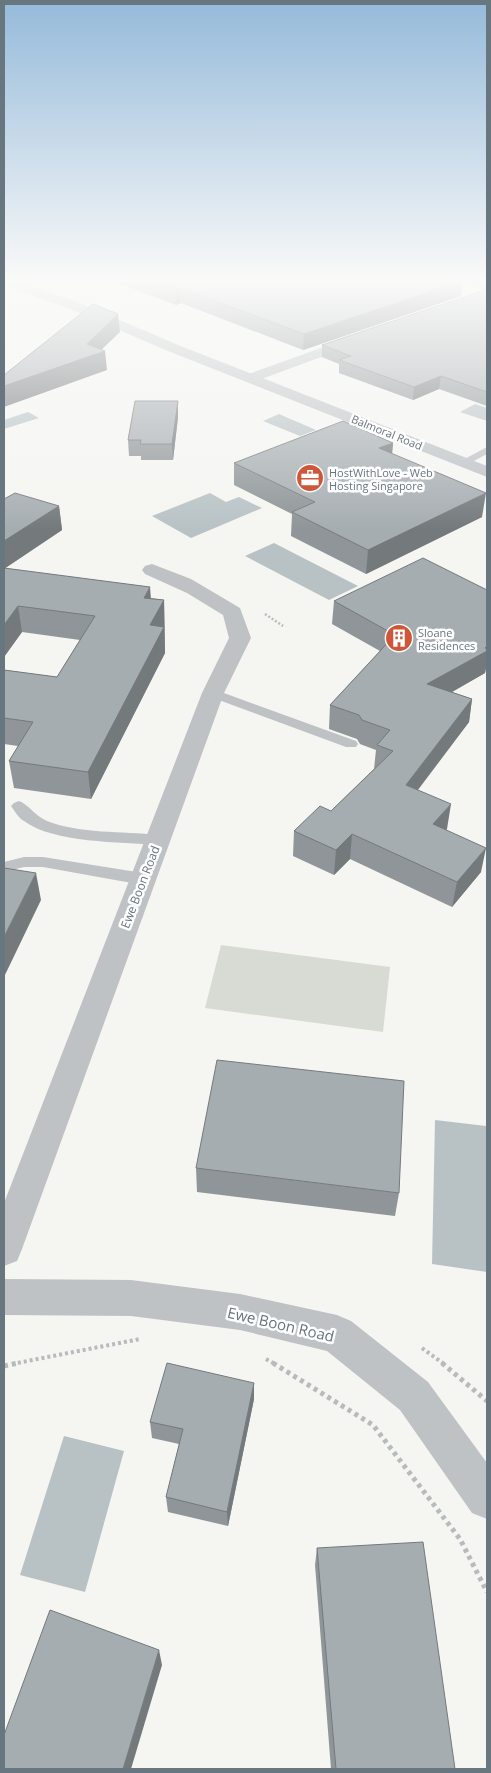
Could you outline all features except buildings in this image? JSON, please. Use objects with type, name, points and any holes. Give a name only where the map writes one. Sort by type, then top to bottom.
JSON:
[{"type":"street","name":"Balmoral Road","points":[[217,365],[487,472]]},
{"type":"street","points":[[251,378],[287,365]]},
{"type":"street","name":"Ewe Boon Road","points":[[4,1248],[213,693],[240,638],[233,612],[206,593],[178,579],[152,570]]},
{"type":"street","name":"Ewe Boon Road","points":[[4,1297],[130,1298],[240,1312],[337,1334],[414,1396],[487,1498]]},
{"type":"lane","points":[[464,462],[487,450]]},
{"type":"lane","points":[[213,693],[352,744]]},
{"type":"lane","points":[[19,806],[29,818],[48,827],[75,832],[158,840]]},
{"type":"lane","points":[[4,867],[24,862],[44,862],[143,879]]},
{"type":"path","points":[[4,1366],[148,1338]]},
{"type":"path","points":[[256,1355],[265,1358],[373,1424],[460,1539],[487,1592]]},
{"type":"shaded area","points":[[475,404],[487,408],[487,421],[460,412]]},
{"type":"shaded area","points":[[28,412],[39,418],[4,429],[4,420]]},
{"type":"shaded area","points":[[279,414],[316,430],[300,436],[263,421]]},
{"type":"shaded area","points":[[210,493],[226,502],[239,497],[262,508],[191,538],[152,516]]},
{"type":"shaded area","points":[[274,543],[358,586],[329,600],[245,556]]},
{"type":"shaded area","points":[[221,945],[390,967],[383,1032],[205,1008]]},
{"type":"shaded area","points":[[435,1120],[486,1126],[487,1272],[432,1264]]},
{"type":"shaded area","points":[[64,1436],[124,1451],[85,1592],[20,1575]]},
{"type":"place","name":"HostWithLove - Web Hosting Singapore","points":[[310,478]]},
{"type":"place","name":"Sloane Residences","points":[[399,638]]}]
